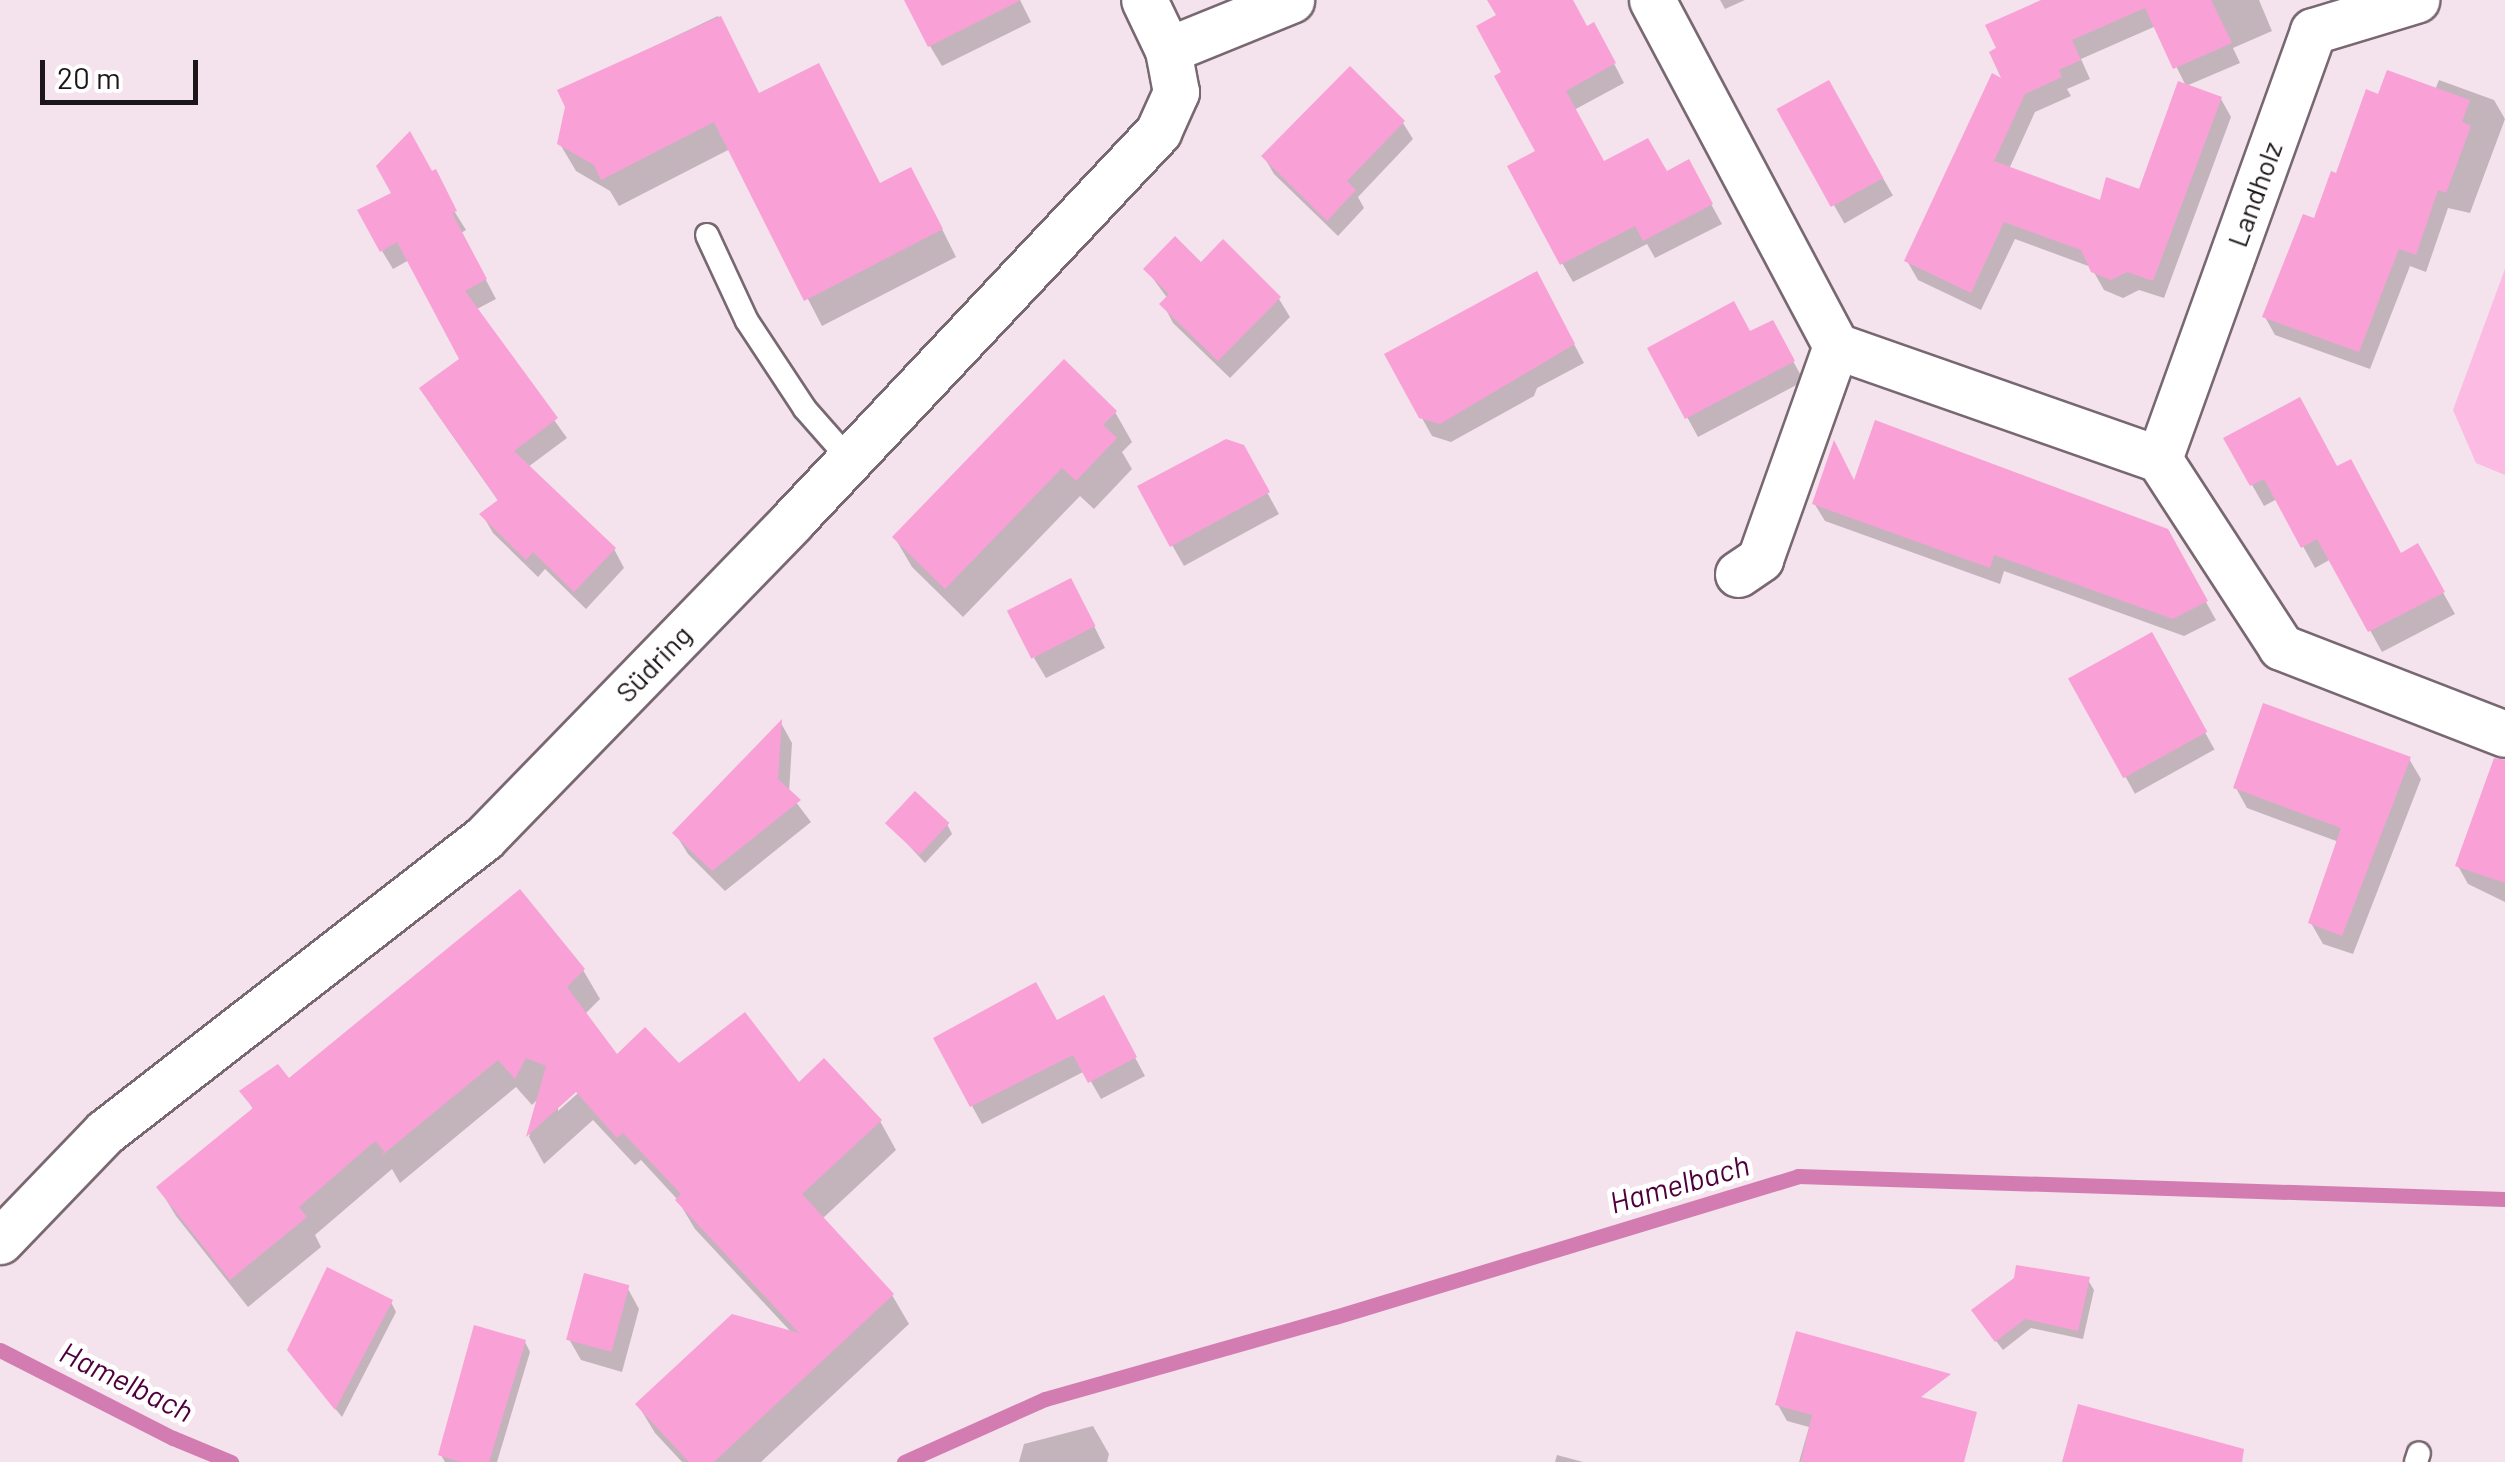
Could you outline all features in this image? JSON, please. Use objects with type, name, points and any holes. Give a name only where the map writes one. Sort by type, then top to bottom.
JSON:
[{"type":"street","name":"Südring","points":[[0,1242],[105,1132],[484,838],[1158,132],[1176,92],[1168,50],[1144,0]]},
{"type":"street","points":[[1168,50],[1290,0]]},
{"type":"street","points":[[1652,0],[1836,346],[2159,458],[2280,647],[2505,734]]},
{"type":"street","name":"Landholz","points":[[2159,458],[2313,31],[2416,0]]},
{"type":"street","points":[[1738,574],[1760,559],[1836,346]]},
{"type":"lane","points":[[708,235],[747,321],[805,409],[849,459]]},
{"type":"shaded area","points":[[2505,269],[2505,475],[2476,463],[2453,410]]},
{"type":"building","points":[[904,0],[1021,0],[928,47]]},
{"type":"building","points":[[1487,0],[1573,0],[1587,26],[1594,22],[1616,63],[1566,91],[1604,161],[1648,138],[1667,171],[1689,159],[1713,204],[1643,241],[1635,226],[1560,265],[1507,166],[1535,151],[1494,76],[1501,72],[1476,26],[1496,15]]},
{"type":"building","points":[[2041,0],[2211,0],[2232,43],[2173,69],[2145,8],[2072,40],[2081,60],[2059,70],[2062,77],[2025,94],[1994,161],[2100,200],[2106,177],[2139,189],[2178,81],[2222,97],[2153,281],[2127,272],[2111,280],[2091,272],[2081,250],[2004,222],[1971,293],[1904,261],[1992,73],[2001,78],[1989,52],[1996,48],[1985,25]]},
{"type":"building","points":[[721,16],[759,93],[819,63],[880,183],[911,167],[943,229],[804,301],[714,122],[601,180],[594,165],[557,144],[565,107],[557,90]]},
{"type":"building","points":[[1350,66],[1405,121],[1347,181],[1356,190],[1327,221],[1261,156]]},
{"type":"building","points":[[2387,70],[2470,100],[2462,122],[2471,126],[2446,193],[2438,190],[2416,255],[2399,249],[2359,352],[2262,317],[2303,214],[2314,218],[2331,171],[2336,173],[2366,89],[2378,94]]},
{"type":"building","points":[[1829,80],[1883,178],[1831,207],[1777,109]]},
{"type":"building","points":[[410,131],[432,171],[436,169],[457,211],[452,213],[487,279],[465,291],[558,418],[514,451],[616,548],[574,592],[533,552],[526,560],[479,514],[498,500],[419,388],[459,359],[397,242],[380,252],[357,210],[391,193],[376,166]]},
{"type":"building","points":[[1175,236],[1201,262],[1223,239],[1281,297],[1218,361],[1159,304],[1169,294],[1143,269]]},
{"type":"building","points":[[1537,271],[1575,344],[1440,424],[1419,418],[1384,354]]},
{"type":"building","points":[[1734,301],[1750,331],[1773,320],[1795,361],[1685,419],[1647,348]]},
{"type":"building","points":[[1064,359],[1117,411],[1103,425],[1117,438],[1076,481],[1062,468],[945,589],[892,537]]},
{"type":"building","points":[[2300,397],[2337,466],[2351,459],[2401,553],[2418,543],[2445,592],[2368,632],[2317,539],[2301,548],[2264,479],[2250,486],[2223,438]]},
{"type":"building","points":[[1875,420],[2168,529],[2208,601],[2173,619],[1994,555],[1990,568],[1812,504],[1834,440],[1854,480]]},
{"type":"building","points":[[1226,439],[1244,445],[1270,492],[1170,547],[1137,486]]},
{"type":"building","points":[[1071,578],[1096,626],[1031,659],[1007,611]]},
{"type":"building","points":[[2152,632],[2207,732],[2123,778],[2068,679]]},
{"type":"building","points":[[2263,703],[2411,757],[2342,936],[2308,923],[2341,828],[2233,788]]},
{"type":"building","points":[[782,719],[778,779],[801,800],[712,871],[672,833]]},
{"type":"building","points":[[2494,758],[2505,760],[2505,883],[2455,866]]},
{"type":"building","points":[[915,791],[949,823],[919,855],[885,823]]},
{"type":"building","points":[[520,889],[585,969],[567,987],[617,1054],[645,1027],[679,1063],[745,1012],[799,1082],[824,1058],[882,1120],[802,1194],[894,1294],[714,1462],[689,1462],[635,1404],[732,1314],[799,1333],[675,1200],[681,1194],[623,1133],[617,1138],[576,1092],[526,1137],[546,1066],[526,1058],[515,1079],[498,1060],[381,1156],[384,1151],[375,1141],[299,1207],[307,1217],[230,1280],[156,1187],[253,1108],[239,1091],[278,1064],[289,1078]]},
{"type":"building","points":[[1036,982],[1057,1020],[1104,995],[1137,1057],[1088,1083],[1073,1055],[970,1107],[933,1038]]},
{"type":"building","points":[[2016,1265],[2090,1277],[2078,1331],[2025,1319],[1995,1342],[1971,1310],[2014,1278]]},
{"type":"building","points":[[327,1267],[393,1300],[335,1410],[287,1350]]},
{"type":"building","points":[[584,1273],[629,1285],[612,1352],[566,1340]]},
{"type":"building","points":[[474,1325],[526,1340],[489,1462],[460,1462],[438,1455]]},
{"type":"building","points":[[1796,1331],[1951,1374],[1921,1397],[1977,1412],[1964,1462],[1801,1462],[1812,1415],[1775,1405]]},
{"type":"building","points":[[2078,1404],[2244,1449],[2242,1462],[2062,1462]]},
{"type":"waterway","name":"Hamelbach","points":[[904,1462],[1045,1399],[1335,1317],[1798,1176],[2505,1199]]},
{"type":"waterway","name":"Hamelbach","points":[[0,1350],[173,1438],[231,1462]]}]
